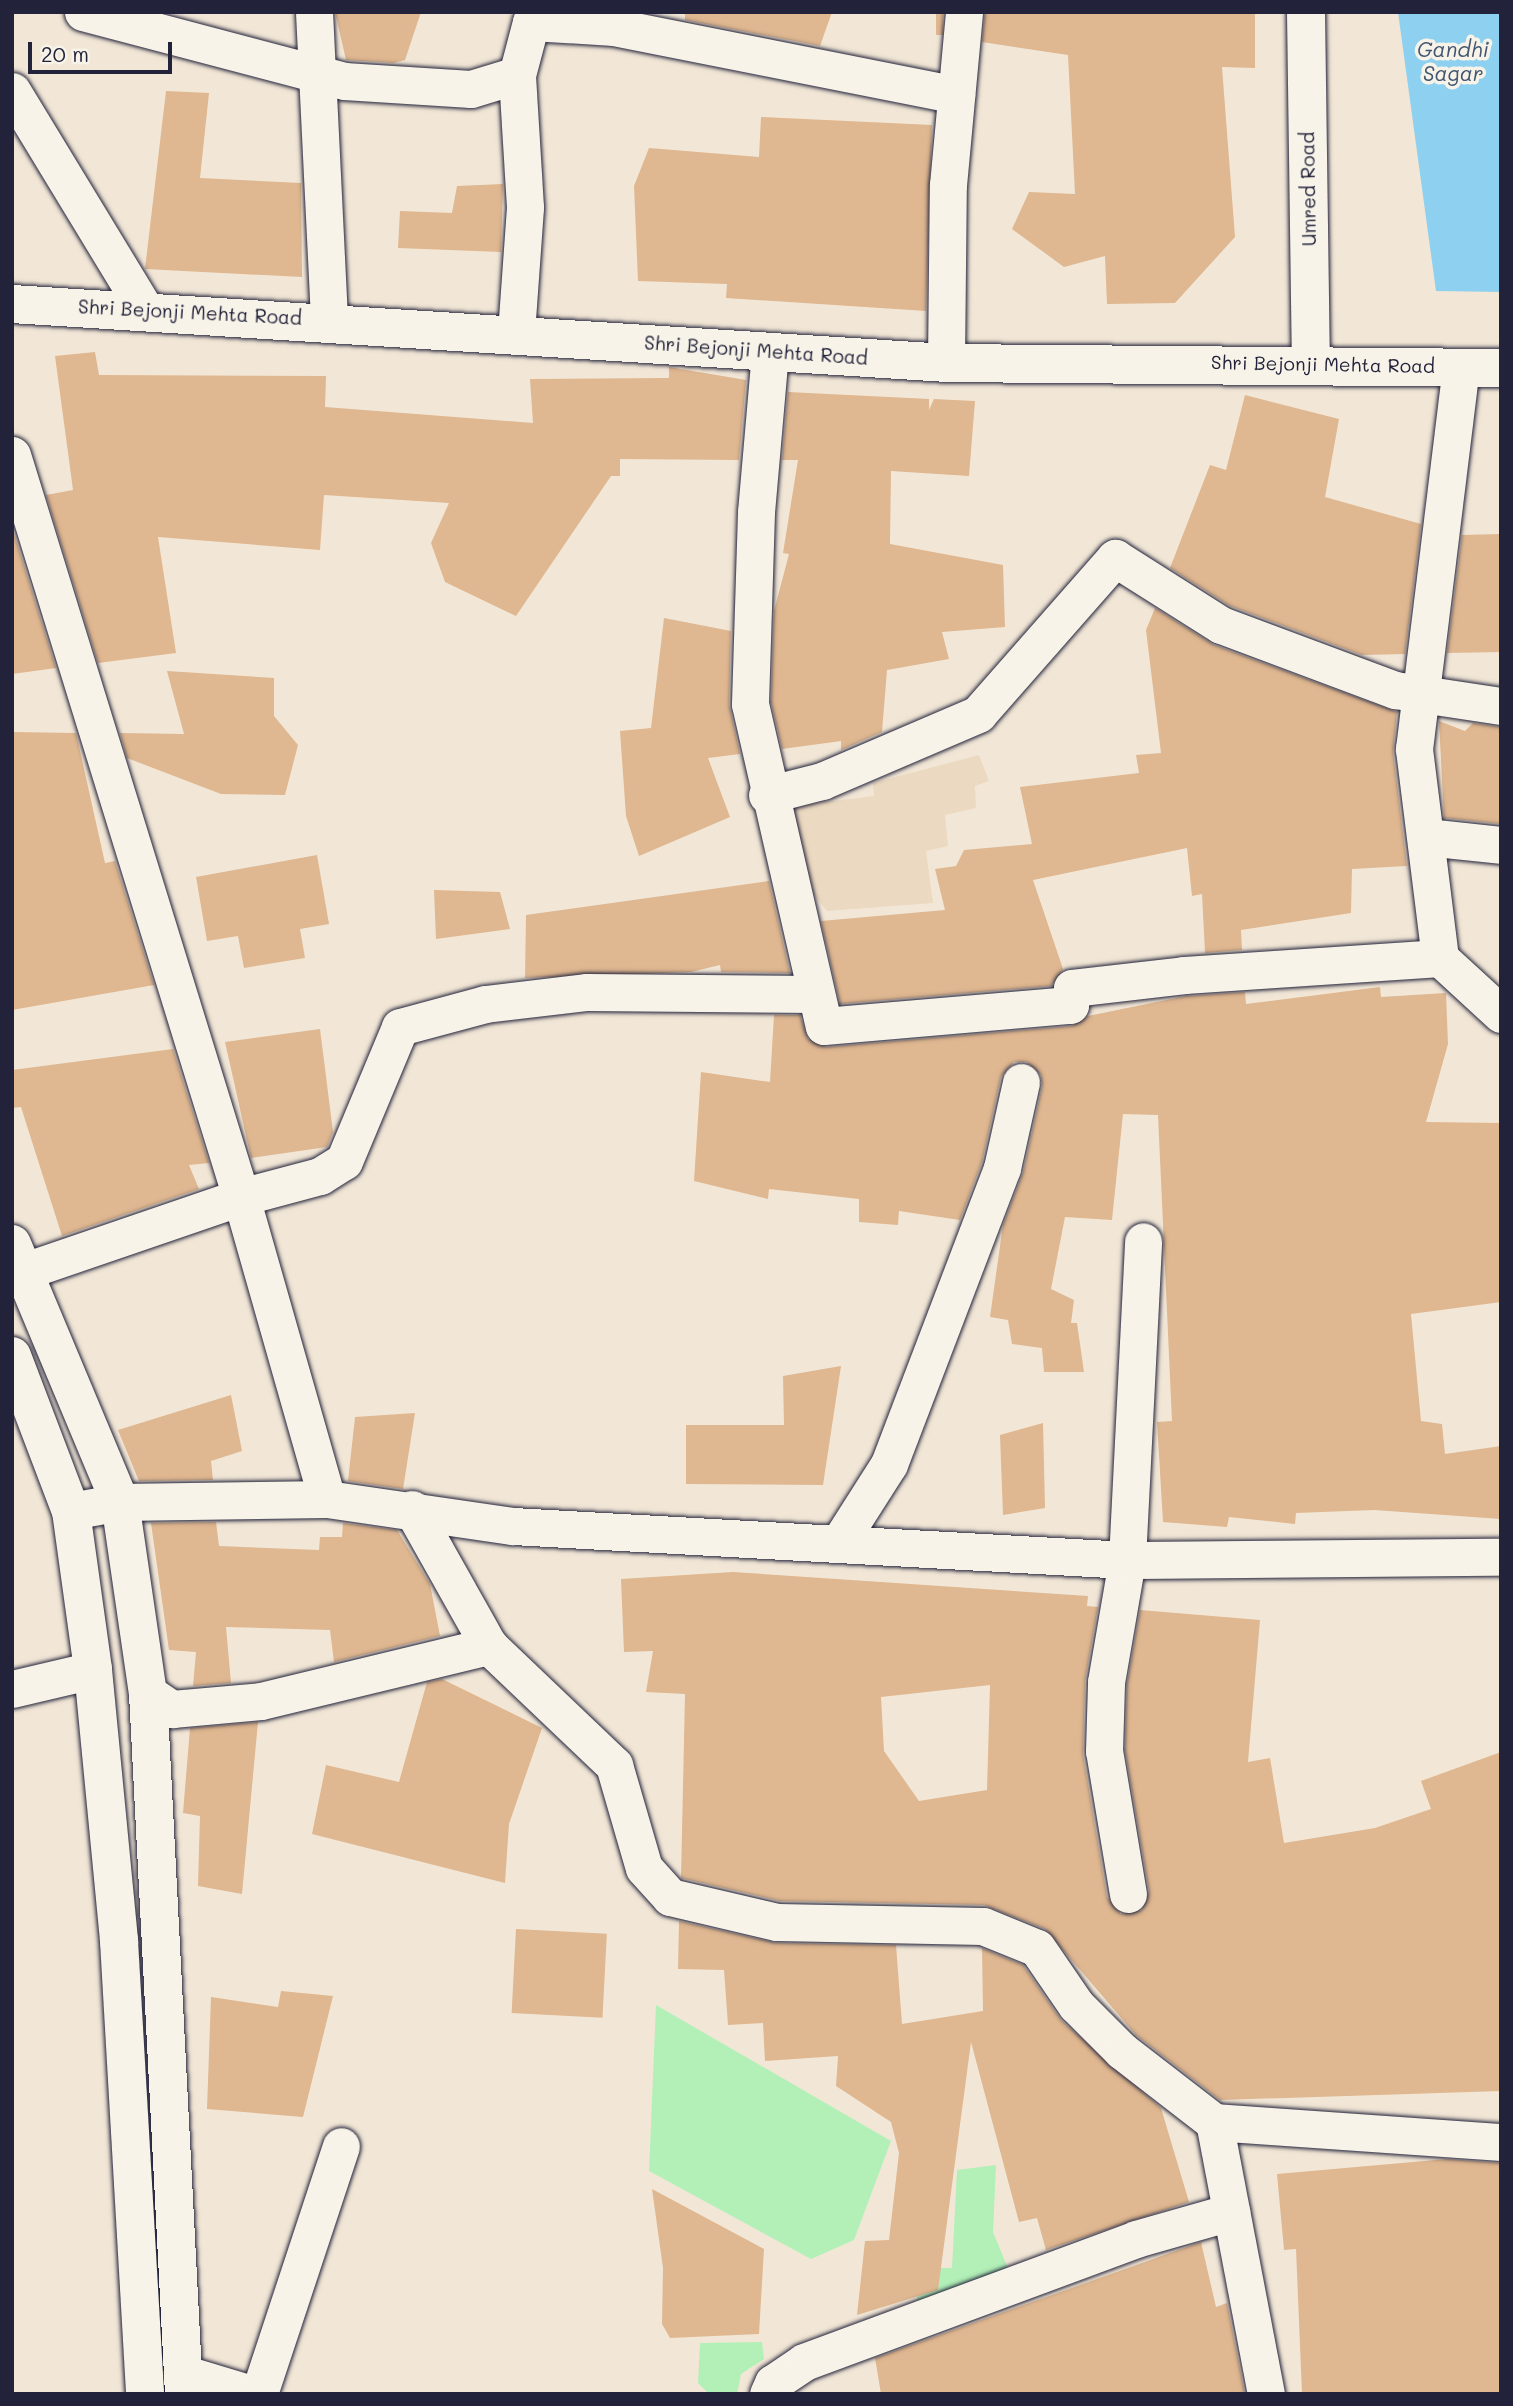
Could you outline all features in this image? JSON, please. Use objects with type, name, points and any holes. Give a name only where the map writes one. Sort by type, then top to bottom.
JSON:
[{"type":"main road","name":"Umred Road","points":[[1306,12],[1311,365]]},
{"type":"main road","name":"Shri Bejonji Mehta Road","points":[[12,304],[328,319],[946,363],[1501,368]]},
{"type":"main road","points":[[17,1258],[120,1502],[148,1693],[183,2383]]},
{"type":"main road","points":[[12,1356],[71,1511],[93,1671],[119,1941],[145,2394]]},
{"type":"street","points":[[83,12],[317,78],[471,89],[517,75]]},
{"type":"street","points":[[314,12],[328,319]]},
{"type":"street","points":[[946,363],[956,94],[964,12]]},
{"type":"street","points":[[516,333],[525,207],[517,75],[529,17],[614,27],[956,94]]},
{"type":"street","points":[[12,91],[145,310]]},
{"type":"street","points":[[770,352],[750,704],[767,795],[800,913],[813,994],[825,1006],[824,1026],[1070,1006],[1073,988],[1184,975],[1440,958]]},
{"type":"street","points":[[1461,368],[1426,696],[1414,749],[1440,958],[1501,1014]]},
{"type":"street","points":[[12,454],[241,1197],[327,1499]]},
{"type":"street","points":[[767,795],[822,780],[978,714],[1115,558],[1221,625],[1426,696],[1501,706]]},
{"type":"street","points":[[1426,837],[1501,845]]},
{"type":"street","points":[[17,1258],[320,1176],[344,1161],[400,1027],[485,1004],[587,992],[813,994]]},
{"type":"street","points":[[840,1541],[889,1464],[1002,1168],[1021,1082]]},
{"type":"street","points":[[1128,1894],[1104,1751],[1106,1682],[1127,1560],[1143,1241]]},
{"type":"street","points":[[71,1511],[120,1502],[327,1499],[412,1508],[513,1527],[840,1541],[1127,1560],[1501,1557]]},
{"type":"street","points":[[412,1508],[489,1646],[614,1765],[644,1868],[670,1897],[777,1923],[983,1926],[1037,1948],[1076,2005],[1122,2051],[1214,2122],[1501,2142]]},
{"type":"street","points":[[148,1693],[172,1709],[261,1702],[489,1646]]},
{"type":"street","points":[[12,1689],[93,1671]]},
{"type":"street","points":[[1214,2122],[1266,2394]]},
{"type":"street","points":[[259,2394],[341,2146]]},
{"type":"street","points":[[768,2394],[773,2383],[804,2362],[1136,2239],[1231,2212]]},
{"type":"street","points":[[183,2383],[251,2394]]},
{"type":"shaded area","points":[[979,755],[989,781],[975,786],[976,808],[945,815],[948,846],[926,851],[933,903],[827,911],[804,883],[793,806],[874,796],[873,783]]},
{"type":"green space","points":[[656,2005],[891,2141],[854,2240],[811,2259],[649,2171]]},
{"type":"green space","points":[[996,2165],[993,2232],[1009,2271],[917,2302],[917,2268],[952,2268],[957,2170]]},
{"type":"green space","points":[[762,2342],[764,2359],[741,2374],[737,2394],[709,2394],[698,2383],[700,2343]]},
{"type":"water","name":"Gandhi Sagar","points":[[1398,12],[1501,12],[1501,292],[1436,291]]},
{"type":"building","points":[[335,12],[421,12],[405,60],[394,63],[346,60]]},
{"type":"building","points":[[685,12],[832,12],[820,46],[685,20]]},
{"type":"building","points":[[936,12],[943,12],[943,35],[936,35]]},
{"type":"building","points":[[985,12],[1255,12],[1255,68],[1222,67],[1235,237],[1175,303],[1107,304],[1105,256],[1064,267],[1012,229],[1029,192],[1075,194],[1068,55],[982,42]]},
{"type":"building","points":[[166,91],[209,93],[200,178],[301,183],[302,277],[145,269]]},
{"type":"building","points":[[761,117],[932,125],[926,311],[726,298],[727,284],[638,281],[634,186],[649,148],[759,157]]},
{"type":"building","points":[[503,184],[501,252],[398,248],[400,211],[452,213],[457,186]]},
{"type":"building","points":[[95,352],[99,375],[326,376],[325,407],[533,423],[530,379],[669,378],[669,367],[746,380],[739,460],[620,459],[620,476],[611,476],[516,616],[445,582],[431,543],[449,503],[324,495],[320,550],[158,537],[176,653],[98,663],[46,495],[73,490],[55,356]]},
{"type":"building","points":[[788,392],[929,399],[929,410],[934,399],[975,401],[969,476],[891,471],[890,544],[1003,565],[1005,627],[942,632],[949,659],[887,670],[882,732],[841,750],[841,741],[782,749],[771,702],[774,611],[789,554],[783,553],[798,460],[782,460]]},
{"type":"building","points":[[1245,395],[1339,419],[1325,497],[1421,524],[1405,654],[1362,655],[1230,606],[1170,568],[1210,465],[1226,470]]},
{"type":"building","points":[[12,527],[56,668],[12,674]]},
{"type":"building","points":[[1501,534],[1501,652],[1447,653],[1462,535]]},
{"type":"building","points":[[1155,608],[1214,645],[1397,712],[1393,752],[1407,866],[1352,869],[1351,913],[1241,930],[1242,950],[1205,953],[1202,894],[1192,896],[1187,848],[1033,880],[1063,969],[1051,986],[840,1004],[821,921],[945,910],[935,869],[956,866],[964,850],[1032,844],[1020,787],[1139,773],[1136,755],[1161,753],[1146,630]]},
{"type":"building","points":[[664,618],[731,631],[729,704],[740,754],[708,758],[730,817],[639,856],[626,816],[620,731],[651,728]]},
{"type":"building","points":[[167,671],[274,678],[274,716],[298,745],[285,795],[221,794],[127,758],[120,733],[184,734]]},
{"type":"building","points":[[1439,721],[1465,731],[1473,723],[1501,727],[1501,824],[1444,818]]},
{"type":"building","points":[[12,732],[76,733],[105,863],[115,861],[154,985],[12,1010]]},
{"type":"building","points":[[317,855],[329,924],[300,929],[305,958],[244,968],[238,936],[207,941],[196,877]]},
{"type":"building","points":[[769,881],[790,973],[721,972],[720,965],[691,972],[525,978],[526,915]]},
{"type":"building","points":[[434,890],[500,892],[510,929],[436,939]]},
{"type":"building","points":[[1380,987],[1381,997],[1446,993],[1448,1044],[1426,1122],[1501,1123],[1501,1302],[1411,1314],[1421,1421],[1442,1424],[1445,1454],[1501,1446],[1501,1519],[1374,1510],[1296,1513],[1295,1524],[1229,1517],[1227,1527],[1163,1522],[1157,1422],[1172,1421],[1158,1115],[1123,1114],[1112,1220],[1065,1217],[1051,1289],[1074,1300],[1071,1323],[1077,1323],[1084,1372],[1044,1372],[1042,1348],[1012,1344],[1008,1320],[990,1317],[1003,1225],[1023,1173],[1042,1087],[1041,1075],[1026,1062],[1014,1062],[1001,1077],[982,1162],[960,1220],[899,1211],[898,1225],[859,1222],[859,1199],[769,1189],[768,1199],[694,1181],[701,1072],[770,1082],[774,1015],[800,1015],[808,1039],[826,1047],[1072,1026],[1088,1016],[1186,996],[1245,992],[1246,1004]]},
{"type":"building","points":[[320,1029],[333,1132],[327,1147],[251,1158],[225,1042]]},
{"type":"building","points":[[173,1049],[209,1163],[189,1165],[199,1189],[62,1236],[21,1107],[12,1108],[12,1070]]},
{"type":"building","points":[[841,1366],[823,1485],[686,1484],[686,1425],[784,1425],[783,1376]]},
{"type":"building","points":[[231,1395],[242,1451],[211,1461],[213,1480],[139,1481],[118,1430]]},
{"type":"building","points":[[415,1413],[403,1489],[348,1481],[355,1417]]},
{"type":"building","points":[[1043,1423],[1045,1508],[1003,1515],[1000,1435]]},
{"type":"building","points":[[216,1522],[219,1546],[319,1550],[320,1537],[342,1537],[343,1523],[397,1530],[430,1584],[440,1636],[334,1662],[330,1630],[226,1627],[231,1683],[193,1686],[196,1652],[169,1650],[151,1523]]},
{"type":"building","points":[[733,1572],[1088,1596],[1087,1606],[1098,1607],[1085,1681],[1083,1754],[1107,1897],[1121,1914],[1142,1910],[1149,1891],[1125,1750],[1127,1684],[1140,1610],[1260,1620],[1248,1762],[1270,1758],[1284,1843],[1375,1828],[1431,1809],[1421,1781],[1501,1752],[1501,2091],[1220,2100],[1136,2035],[1045,1929],[984,1905],[780,1901],[681,1878],[685,1694],[646,1692],[653,1651],[624,1652],[621,1579]],"holes":[[[990,1685],[987,1790],[919,1801],[884,1751],[881,1697]]]},
{"type":"building","points":[[442,1679],[542,1728],[509,1824],[505,1883],[312,1834],[326,1765],[399,1782],[427,1682]]},
{"type":"building","points":[[258,1722],[242,1894],[198,1886],[200,1816],[183,1813],[190,1728]]},
{"type":"building","points":[[679,1921],[776,1943],[896,1945],[902,2024],[983,2011],[982,1948],[1023,1965],[1061,2020],[1161,2108],[1189,2202],[1046,2250],[1037,2218],[1019,2222],[971,2042],[938,2290],[857,2315],[865,2241],[889,2240],[899,2153],[891,2122],[836,2086],[838,2056],[765,2061],[763,2023],[728,2025],[724,1970],[678,1969]]},
{"type":"building","points":[[516,1929],[607,1934],[602,2018],[512,2013]]},
{"type":"building","points":[[281,1991],[333,1996],[303,2117],[207,2109],[211,1997],[278,2007]]},
{"type":"building","points":[[1447,2159],[1501,2163],[1501,2392],[1302,2394],[1296,2249],[1284,2250],[1277,2174]]},
{"type":"building","points":[[652,2189],[764,2249],[759,2334],[670,2338],[662,2324],[663,2268]]},
{"type":"building","points":[[1201,2242],[1216,2307],[1227,2303],[1245,2394],[881,2394],[875,2358]]}]
